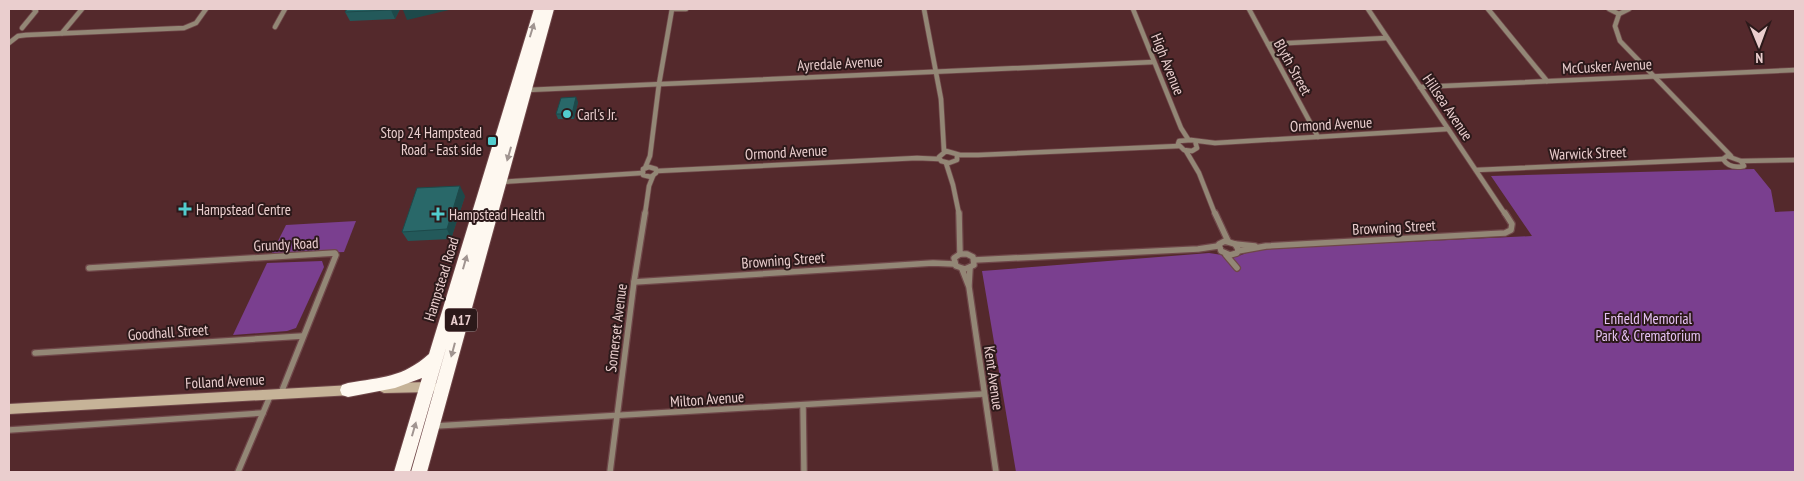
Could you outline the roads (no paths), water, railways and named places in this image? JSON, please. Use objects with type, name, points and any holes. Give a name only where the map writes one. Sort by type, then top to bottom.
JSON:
[{"type":"highway","name":"Hampstead Road","points":[[521,90],[539,9]]},
{"type":"highway","name":"Hampstead Road","points":[[402,472],[435,387],[521,90],[549,9]]},
{"type":"highway","name":"Hampstead Road","points":[[419,472],[432,427],[436,357],[494,183]]},
{"type":"highway","points":[[348,390],[412,376],[427,368],[436,357]]},
{"type":"street","points":[[22,28],[36,11],[34,9]]},
{"type":"street","points":[[62,33],[82,9]]},
{"type":"street","points":[[9,34],[18,36],[184,28],[196,23],[206,9]]},
{"type":"street","points":[[275,27],[285,9]]},
{"type":"street","points":[[642,173],[650,156],[659,84],[672,9],[686,9]]},
{"type":"street","points":[[924,9],[936,71],[945,139],[956,159],[952,178]]},
{"type":"street","name":"High Avenue","points":[[1133,9],[1181,128],[1188,138]]},
{"type":"street","name":"Blyth Street","points":[[1248,9],[1318,137]]},
{"type":"street","name":"Hillsea Avenue","points":[[1368,9],[1508,218]]},
{"type":"street","points":[[1488,9],[1547,81]]},
{"type":"street","points":[[1609,9],[1619,14]]},
{"type":"street","points":[[1629,9],[1619,14],[1615,26],[1620,41],[1720,147],[1742,162],[1795,160]]},
{"type":"street","points":[[9,43],[18,36]]},
{"type":"street","points":[[1268,44],[1387,38]]},
{"type":"street","name":"Ayredale Avenue","points":[[521,90],[1154,62]]},
{"type":"street","name":"McCusker Avenue","points":[[1420,87],[1795,70]]},
{"type":"street","name":"High Avenue","points":[[1179,143],[1181,128]]},
{"type":"street","name":"Ormond Avenue","points":[[1186,151],[1196,146],[1215,143],[1448,130]]},
{"type":"street","points":[[946,163],[978,155],[1155,146],[1179,143],[1188,138],[1196,146],[1194,162]]},
{"type":"street","points":[[945,139],[941,155],[952,178],[961,240],[960,254],[954,261],[962,269],[973,264],[996,260],[1220,247],[1228,241],[1221,230],[1194,162],[1179,143]]},
{"type":"street","points":[[1720,147],[1724,160],[1737,168],[1743,167],[1742,162]]},
{"type":"street","name":"Ormond Avenue","points":[[652,175],[917,158],[941,155],[951,151]]},
{"type":"street","points":[[494,183],[642,173],[652,175],[650,156]]},
{"type":"street","points":[[1724,160],[1731,156]]},
{"type":"street","name":"Warwick Street","points":[[1476,170],[1724,160]]},
{"type":"street","points":[[645,168],[652,167]]},
{"type":"street","name":"Somerset Avenue","points":[[610,472],[634,282],[652,175]]},
{"type":"street","name":"Browning Street","points":[[1228,241],[1235,244],[1266,246],[1505,233],[1511,230],[1512,224],[1508,218]]},
{"type":"street","points":[[1221,230],[1220,247],[1237,268],[1235,244]]},
{"type":"street","points":[[961,240],[973,264]]},
{"type":"street","name":"Browning Street","points":[[1226,255],[1266,246]]},
{"type":"street","name":"Grundy Road","points":[[89,268],[335,253],[336,255],[303,336],[276,393],[263,413],[238,472]]},
{"type":"street","points":[[960,254],[967,254]]},
{"type":"street","name":"Browning Street","points":[[634,282],[954,261]]},
{"type":"street","name":"Kent Avenue","points":[[968,287],[973,264]]},
{"type":"street","name":"Kent Avenue","points":[[962,269],[968,287],[996,472]]},
{"type":"street","name":"Goodhall Street","points":[[35,352],[303,336]]},
{"type":"street","name":"Folland Avenue","points":[[9,409],[276,393],[435,387]]},
{"type":"street","name":"Milton Avenue","points":[[432,427],[983,394]]},
{"type":"street","points":[[803,405],[804,472]]},
{"type":"street","points":[[9,430],[263,413]]},
{"type":"place","name":"Carl's Jr.","points":[[567,114]]},
{"type":"place","name":"Stop 24 Hampstead Road - East side","points":[[492,141]]},
{"type":"place","name":"Hampstead Centre","points":[[185,209]]},
{"type":"place","name":"Hampstead Health","points":[[438,214]]},
{"type":"park label","name":"Enfield Memorial Park & Crematorium","points":[[1648,326]]}]
